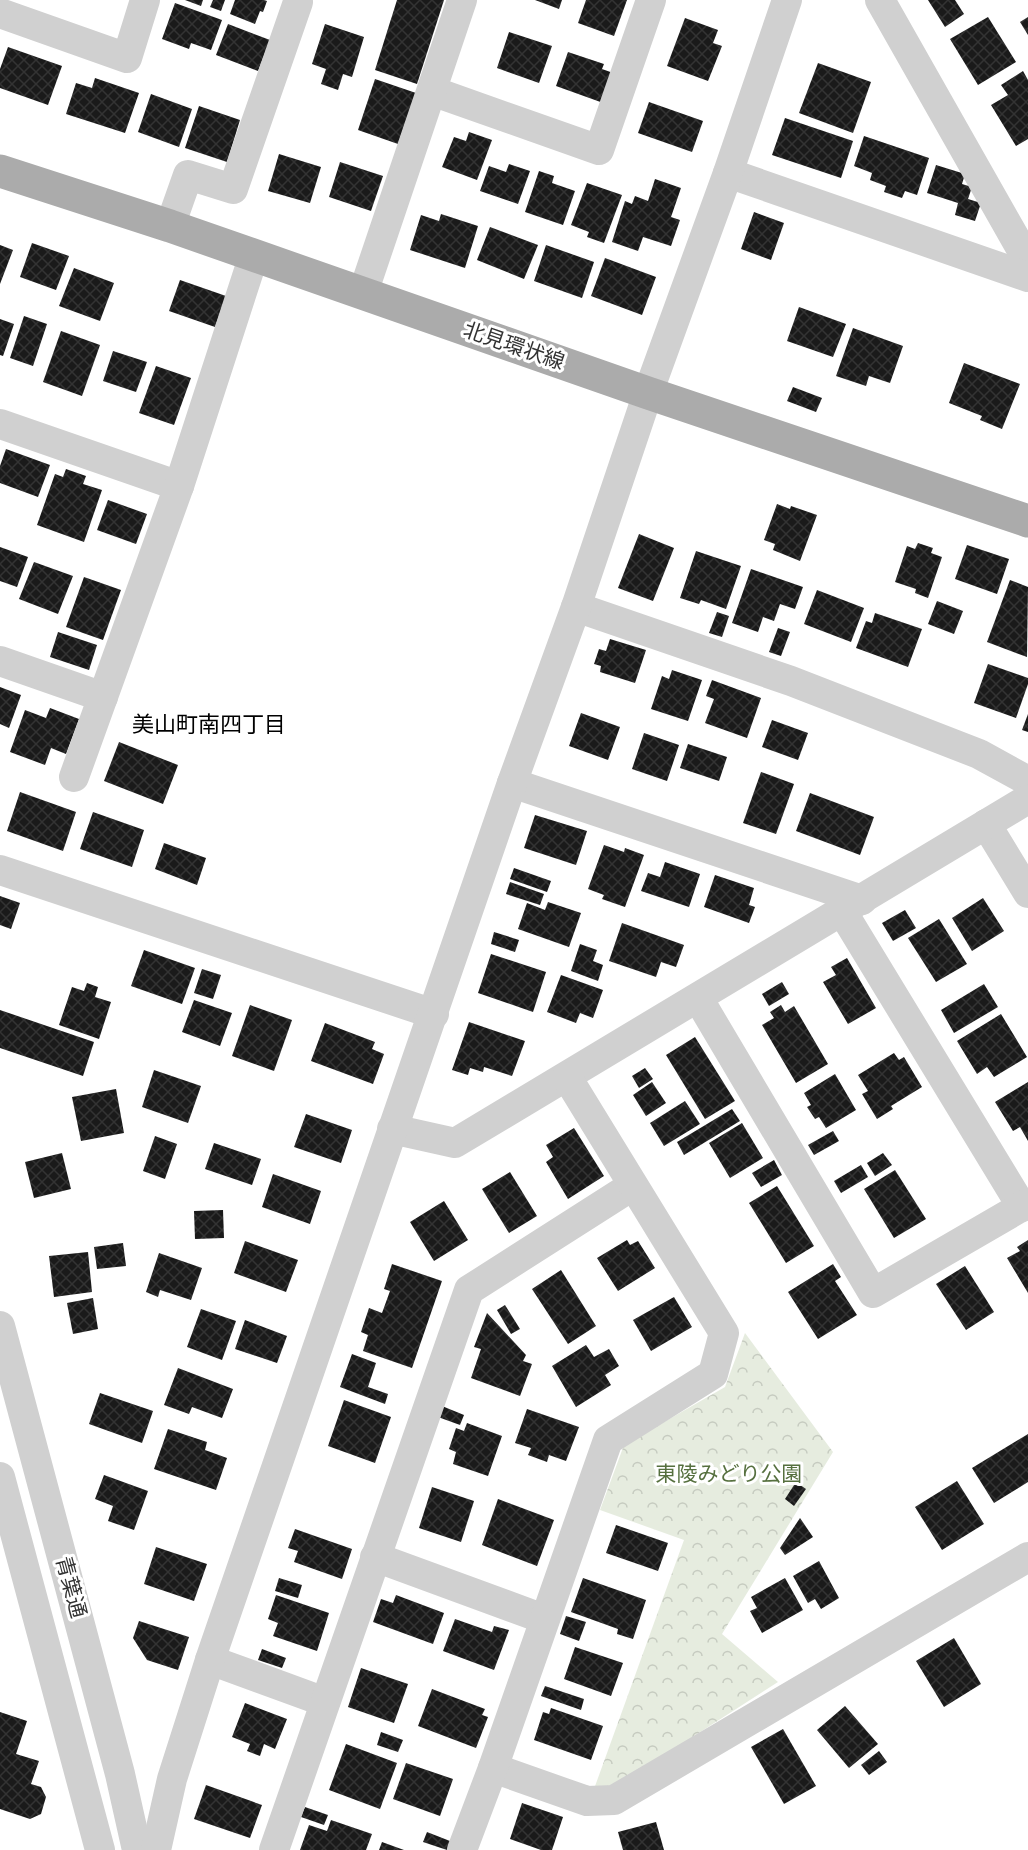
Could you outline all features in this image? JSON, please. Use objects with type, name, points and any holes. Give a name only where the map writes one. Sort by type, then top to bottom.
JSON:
[{"type":"main road","name":"北見環状線","points":[[0,171],[170,226],[648,393],[1028,521]]},
{"type":"street","points":[[0,13],[127,58],[145,0]]},
{"type":"street","points":[[363,293],[462,0]]},
{"type":"street","points":[[432,91],[599,150],[651,0]]},
{"type":"street","points":[[156,1850],[172,1779],[210,1660],[512,783],[576,607],[648,393],[728,173],[787,0]]},
{"type":"street","points":[[880,0],[1028,261]]},
{"type":"street","points":[[170,226],[188,175],[233,189],[298,2]]},
{"type":"street","points":[[728,173],[1028,276]]},
{"type":"street","points":[[74,777],[179,486],[254,255]]},
{"type":"street","points":[[0,424],[179,486]]},
{"type":"street","points":[[576,607],[813,690],[979,754],[1028,781]]},
{"type":"street","points":[[0,661],[103,697]]},
{"type":"street","points":[[512,783],[852,905],[1025,1205],[873,1293],[698,998]]},
{"type":"street","points":[[392,1130],[455,1143],[1028,799]]},
{"type":"street","points":[[986,824],[1028,893]]},
{"type":"street","points":[[0,870],[434,1014]]},
{"type":"street","points":[[462,1850],[494,1768],[608,1440],[713,1374],[724,1334],[567,1077]]},
{"type":"street","points":[[274,1850],[469,1290],[632,1186]]},
{"type":"street","name":"青葉通","points":[[0,1326],[120,1774],[137,1850]]},
{"type":"street","points":[[0,1470],[38,1464]]},
{"type":"street","name":"青葉通","points":[[0,1477],[100,1850]]},
{"type":"street","points":[[375,1557],[544,1619]]},
{"type":"street","points":[[494,1768],[587,1801],[614,1800],[1028,1557]]},
{"type":"street","points":[[210,1660],[325,1702]]},
{"type":"green space","name":"東陵みどり公園","points":[[745,1333],[833,1452],[722,1634],[778,1682],[618,1785],[594,1789],[684,1540],[600,1510],[624,1445],[725,1387]]},
{"type":"building","points":[[185,0],[203,0],[201,6]]},
{"type":"building","points":[[213,0],[225,0],[221,11],[210,7]]},
{"type":"building","points":[[235,0],[267,1],[255,24],[230,14]]},
{"type":"building","points":[[397,0],[444,0],[417,84],[375,70]]},
{"type":"building","points":[[535,0],[562,0],[559,9]]},
{"type":"building","points":[[586,0],[627,0],[614,36],[578,23]]},
{"type":"building","points":[[928,0],[955,0],[964,14],[945,27]]},
{"type":"building","points":[[175,3],[222,20],[211,50],[191,43],[189,49],[162,39]]},
{"type":"building","points":[[988,17],[1016,62],[978,85],[950,39]]},
{"type":"building","points":[[1028,17],[1028,35],[1020,22]]},
{"type":"building","points":[[685,18],[718,30],[713,43],[722,46],[708,81],[667,66]]},
{"type":"building","points":[[228,24],[270,40],[258,71],[216,55]]},
{"type":"building","points":[[325,24],[364,37],[352,77],[343,74],[338,90],[321,84],[326,69],[312,64]]},
{"type":"building","points":[[509,32],[552,46],[539,83],[497,68]]},
{"type":"building","points":[[8,47],[62,66],[48,105],[0,88],[0,69]]},
{"type":"building","points":[[568,52],[604,64],[602,69],[616,74],[606,104],[556,86]]},
{"type":"building","points":[[818,63],[871,82],[853,133],[799,113]]},
{"type":"building","points":[[1023,71],[1028,80],[1028,139],[1016,146],[991,105],[1008,95],[1001,85]]},
{"type":"building","points":[[95,78],[139,93],[125,133],[66,114],[76,83],[92,88]]},
{"type":"building","points":[[375,79],[416,93],[398,144],[358,130]]},
{"type":"building","points":[[151,94],[192,109],[179,147],[138,132]]},
{"type":"building","points":[[649,102],[703,121],[692,152],[638,133]]},
{"type":"building","points":[[199,106],[240,120],[227,162],[185,148]]},
{"type":"building","points":[[785,118],[853,141],[841,178],[772,155]]},
{"type":"building","points":[[469,132],[492,140],[477,180],[442,167],[454,137],[466,141]]},
{"type":"building","points":[[864,136],[929,158],[917,195],[905,191],[902,198],[884,192],[886,186],[870,180],[872,173],[854,166]]},
{"type":"building","points":[[279,154],[321,167],[310,203],[268,191]]},
{"type":"building","points":[[340,162],[383,176],[371,211],[329,197]]},
{"type":"building","points":[[509,164],[530,171],[518,204],[480,191],[489,166],[506,172]]},
{"type":"building","points":[[936,165],[965,174],[962,184],[972,187],[968,199],[981,203],[975,221],[955,215],[958,203],[927,193]]},
{"type":"building","points":[[539,171],[554,176],[552,183],[575,191],[563,225],[525,212]]},
{"type":"building","points":[[655,179],[681,188],[671,217],[680,220],[671,246],[643,237],[638,251],[612,242],[625,201],[632,204],[635,196],[648,201]]},
{"type":"building","points":[[587,183],[622,195],[604,243],[587,237],[589,232],[571,225]]},
{"type":"building","points":[[754,212],[784,223],[771,260],[741,249]]},
{"type":"building","points":[[441,214],[478,226],[465,268],[410,250],[421,215],[439,221]]},
{"type":"building","points":[[490,227],[538,245],[524,279],[477,260]]},
{"type":"building","points":[[32,243],[69,256],[56,290],[20,277]]},
{"type":"building","points":[[0,245],[13,250],[0,284]]},
{"type":"building","points":[[546,245],[594,262],[582,298],[534,281]]},
{"type":"building","points":[[605,258],[656,277],[642,315],[591,296]]},
{"type":"building","points":[[74,268],[114,283],[100,321],[59,306]]},
{"type":"building","points":[[180,280],[226,296],[215,327],[169,311]]},
{"type":"building","points":[[799,307],[846,324],[833,357],[787,341]]},
{"type":"building","points":[[24,316],[47,324],[33,366],[10,358]]},
{"type":"building","points":[[0,319],[14,324],[3,356],[0,355]]},
{"type":"building","points":[[853,328],[903,346],[890,383],[869,376],[866,386],[836,376]]},
{"type":"building","points":[[61,331],[100,345],[82,396],[43,382]]},
{"type":"building","points":[[113,351],[147,362],[136,392],[103,381]]},
{"type":"building","points":[[964,363],[1020,384],[1002,429],[980,420],[982,416],[949,403]]},
{"type":"building","points":[[156,366],[191,378],[174,425],[139,413]]},
{"type":"building","points":[[793,387],[822,398],[816,412],[787,401]]},
{"type":"building","points":[[6,449],[50,465],[38,497],[0,483],[0,466]]},
{"type":"building","points":[[66,469],[86,476],[83,484],[102,490],[84,542],[37,525],[55,474],[63,477]]},
{"type":"building","points":[[108,500],[147,514],[136,544],[97,530]]},
{"type":"building","points":[[777,504],[817,515],[800,561],[773,550],[775,544],[764,540]]},
{"type":"building","points":[[639,534],[674,548],[653,601],[618,588]]},
{"type":"building","points":[[918,543],[933,548],[931,553],[942,557],[928,598],[915,593],[916,589],[895,582],[907,546],[915,549]]},
{"type":"building","points":[[967,545],[1009,559],[997,594],[955,579]]},
{"type":"building","points":[[0,547],[28,557],[17,587],[0,581]]},
{"type":"building","points":[[696,551],[741,566],[726,609],[701,600],[699,604],[680,598]]},
{"type":"building","points":[[34,562],[73,576],[58,614],[19,599]]},
{"type":"building","points":[[751,569],[803,587],[795,609],[780,604],[774,621],[763,617],[758,632],[732,623]]},
{"type":"building","points":[[84,577],[121,590],[103,640],[66,627]]},
{"type":"building","points":[[1010,580],[1028,587],[1027,657],[987,642]]},
{"type":"building","points":[[817,590],[864,608],[851,642],[804,624]]},
{"type":"building","points":[[937,601],[963,611],[954,634],[928,624]]},
{"type":"building","points":[[717,612],[729,616],[722,637],[709,633]]},
{"type":"building","points":[[875,613],[922,629],[908,667],[856,648],[866,621],[872,623]]},
{"type":"building","points":[[778,628],[790,632],[781,656],[769,652]]},
{"type":"building","points":[[58,632],[97,645],[89,670],[50,657]]},
{"type":"building","points":[[610,639],[646,650],[635,683],[600,672],[601,666],[594,664],[599,649],[606,651]]},
{"type":"building","points":[[988,664],[1028,678],[1016,718],[974,703]]},
{"type":"building","points":[[672,670],[702,680],[688,721],[651,709],[662,676],[669,679]]},
{"type":"building","points":[[712,680],[761,698],[747,738],[705,723],[714,699],[706,696]]},
{"type":"building","points":[[0,687],[21,695],[9,728],[0,724]]},
{"type":"building","points":[[50,708],[79,719],[66,754],[51,748],[45,765],[10,752],[25,710],[46,718]]},
{"type":"building","points":[[581,713],[620,727],[608,760],[569,746]]},
{"type":"building","points":[[1028,714],[1028,732],[1022,730]]},
{"type":"building","points":[[772,720],[808,733],[798,760],[762,747]]},
{"type":"building","points":[[644,733],[679,745],[667,781],[632,769]]},
{"type":"building","points":[[119,742],[178,765],[163,804],[104,781]]},
{"type":"building","points":[[688,744],[727,757],[719,781],[680,768]]},
{"type":"building","points":[[761,772],[794,784],[776,834],[743,823]]},
{"type":"building","points":[[20,792],[76,812],[63,851],[7,831]]},
{"type":"building","points":[[810,793],[874,817],[860,855],[796,831]]},
{"type":"building","points":[[93,812],[144,830],[132,867],[80,849]]},
{"type":"building","points":[[535,815],[587,831],[576,865],[524,848]]},
{"type":"building","points":[[164,843],[206,858],[197,885],[155,869]]},
{"type":"building","points":[[604,845],[624,852],[625,848],[644,855],[625,907],[602,899],[604,895],[588,889]]},
{"type":"building","points":[[665,862],[700,874],[689,907],[641,891],[648,873],[660,877]]},
{"type":"building","points":[[514,868],[551,881],[547,892],[510,879]]},
{"type":"building","points":[[715,875],[754,888],[749,905],[755,907],[749,923],[704,907]]},
{"type":"building","points":[[510,882],[544,894],[540,905],[506,894]]},
{"type":"building","points":[[0,896],[20,903],[11,929],[0,925]]},
{"type":"building","points":[[983,898],[1004,931],[972,951],[952,918]]},
{"type":"building","points":[[548,902],[581,913],[569,947],[518,929],[527,903],[545,910]]},
{"type":"building","points":[[905,910],[916,928],[893,941],[882,923]]},
{"type":"building","points":[[939,919],[967,964],[936,982],[908,938]]},
{"type":"building","points":[[622,923],[684,945],[676,967],[661,962],[656,977],[609,961]]},
{"type":"building","points":[[494,932],[519,940],[515,952],[491,944]]},
{"type":"building","points":[[580,944],[597,950],[593,961],[603,965],[598,981],[571,971]]},
{"type":"building","points":[[144,950],[195,968],[182,1004],[131,986]]},
{"type":"building","points":[[491,954],[546,972],[533,1012],[478,993]]},
{"type":"building","points":[[847,958],[876,1008],[848,1024],[823,982],[836,975],[831,967]]},
{"type":"building","points":[[202,969],[221,975],[213,999],[194,993]]},
{"type":"building","points":[[561,975],[603,990],[593,1018],[580,1013],[576,1023],[547,1012]]},
{"type":"building","points":[[782,982],[789,994],[769,1006],[762,994]]},
{"type":"building","points":[[87,983],[98,987],[95,997],[111,1002],[99,1039],[59,1025],[72,987],[84,991]]},
{"type":"building","points":[[984,984],[998,1007],[954,1033],[941,1010]]},
{"type":"building","points":[[194,1000],[232,1013],[220,1046],[182,1032]]},
{"type":"building","points":[[250,1005],[292,1020],[274,1071],[232,1056]]},
{"type":"building","points":[[781,1005],[785,1012],[794,1006],[828,1064],[796,1083],[762,1025],[774,1018],[770,1012]]},
{"type":"building","points":[[0,1010],[94,1042],[83,1076],[0,1048]]},
{"type":"building","points":[[1001,1014],[1027,1057],[994,1077],[987,1067],[977,1074],[957,1041]]},
{"type":"building","points":[[469,1022],[525,1041],[512,1076],[484,1067],[483,1072],[470,1068],[468,1075],[452,1070]]},
{"type":"building","points":[[325,1023],[375,1042],[372,1049],[384,1054],[373,1084],[311,1061]]},
{"type":"building","points":[[695,1037],[735,1101],[705,1119],[666,1055]]},
{"type":"building","points":[[894,1053],[899,1060],[904,1057],[922,1087],[891,1106],[893,1109],[877,1119],[862,1094],[868,1091],[858,1075]]},
{"type":"building","points":[[645,1068],[653,1079],[639,1088],[632,1076]]},
{"type":"building","points":[[154,1070],[201,1086],[188,1123],[142,1107]]},
{"type":"building","points":[[835,1074],[856,1110],[826,1128],[819,1117],[815,1119],[807,1107],[811,1105],[804,1093]]},
{"type":"building","points":[[652,1082],[666,1103],[646,1116],[633,1095]]},
{"type":"building","points":[[1028,1082],[1028,1141],[1020,1127],[1013,1131],[995,1102]]},
{"type":"building","points":[[116,1089],[124,1133],[81,1141],[72,1097]]},
{"type":"building","points":[[685,1101],[700,1124],[664,1146],[650,1123]]},
{"type":"building","points":[[732,1109],[740,1121],[684,1155],[677,1142]]},
{"type":"building","points":[[306,1114],[352,1130],[341,1163],[294,1147]]},
{"type":"building","points":[[742,1123],[763,1158],[730,1178],[709,1143]]},
{"type":"building","points":[[574,1128],[604,1176],[568,1199],[546,1162],[553,1157],[546,1145]]},
{"type":"building","points":[[833,1131],[839,1141],[814,1155],[808,1145]]},
{"type":"building","points":[[155,1136],[177,1144],[165,1179],[143,1171]]},
{"type":"building","points":[[214,1143],[261,1159],[252,1185],[205,1169]]},
{"type":"building","points":[[62,1153],[71,1189],[34,1198],[25,1162]]},
{"type":"building","points":[[883,1153],[892,1165],[875,1176],[867,1163]]},
{"type":"building","points":[[774,1160],[782,1175],[761,1187],[752,1173]]},
{"type":"building","points":[[861,1165],[868,1177],[841,1193],[834,1181]]},
{"type":"building","points":[[895,1170],[926,1219],[894,1238],[864,1189]]},
{"type":"building","points":[[510,1172],[537,1216],[509,1233],[482,1189]]},
{"type":"building","points":[[273,1174],[321,1191],[310,1224],[262,1207]]},
{"type":"building","points":[[777,1186],[814,1246],[786,1263],[749,1203]]},
{"type":"building","points":[[444,1201],[468,1240],[434,1261],[410,1222]]},
{"type":"building","points":[[223,1210],[224,1238],[195,1239],[194,1211]]},
{"type":"building","points":[[627,1240],[630,1245],[638,1241],[655,1268],[618,1291],[597,1258]]},
{"type":"building","points":[[1028,1240],[1028,1293],[1007,1258],[1020,1251],[1017,1247]]},
{"type":"building","points":[[245,1241],[298,1260],[286,1292],[234,1273]]},
{"type":"building","points":[[123,1243],[126,1266],[97,1269],[94,1247]]},
{"type":"building","points":[[88,1252],[92,1292],[54,1297],[49,1256]]},
{"type":"building","points":[[159,1253],[202,1268],[191,1300],[160,1290],[158,1297],[146,1292]]},
{"type":"building","points":[[392,1264],[442,1281],[412,1368],[363,1351],[368,1335],[361,1332],[369,1308],[382,1313],[390,1291],[384,1289]]},
{"type":"building","points":[[833,1264],[841,1277],[835,1281],[857,1315],[818,1339],[788,1292]]},
{"type":"building","points":[[965,1266],[994,1312],[966,1330],[936,1284]]},
{"type":"building","points":[[561,1270],[596,1326],[568,1344],[532,1289]]},
{"type":"building","points":[[674,1297],[692,1327],[651,1351],[633,1320]]},
{"type":"building","points":[[93,1298],[98,1329],[73,1334],[67,1303]]},
{"type":"building","points":[[505,1305],[520,1329],[511,1334],[497,1310]]},
{"type":"building","points":[[201,1309],[236,1321],[222,1360],[187,1347]]},
{"type":"building","points":[[487,1313],[526,1355],[523,1361],[532,1364],[520,1396],[471,1378],[481,1349],[474,1347]]},
{"type":"building","points":[[245,1320],[287,1336],[277,1363],[235,1349]]},
{"type":"building","points":[[586,1345],[594,1357],[609,1349],[619,1366],[605,1375],[611,1385],[576,1407],[552,1366]]},
{"type":"building","points":[[352,1354],[376,1363],[368,1387],[388,1394],[385,1404],[340,1387]]},
{"type":"building","points":[[178,1368],[233,1389],[222,1418],[192,1407],[189,1414],[164,1405]]},
{"type":"building","points":[[100,1393],[153,1411],[142,1443],[89,1424]]},
{"type":"building","points":[[344,1400],[391,1417],[375,1463],[328,1446]]},
{"type":"building","points":[[442,1406],[464,1415],[460,1425],[438,1417]]},
{"type":"building","points":[[527,1409],[579,1427],[566,1461],[549,1455],[547,1462],[528,1455],[531,1448],[515,1443]]},
{"type":"building","points":[[467,1423],[502,1436],[488,1476],[453,1464],[456,1452],[449,1449],[456,1428],[464,1431]]},
{"type":"building","points":[[168,1429],[207,1442],[205,1450],[227,1458],[216,1490],[154,1469]]},
{"type":"building","points":[[1028,1434],[1028,1482],[994,1503],[972,1468]]},
{"type":"building","points":[[104,1475],[148,1491],[134,1530],[108,1521],[113,1506],[95,1499]]},
{"type":"building","points":[[957,1481],[984,1524],[942,1550],[915,1507]]},
{"type":"building","points":[[796,1482],[806,1489],[794,1506],[785,1499]]},
{"type":"building","points":[[432,1487],[474,1501],[461,1542],[419,1528]]},
{"type":"building","points":[[498,1499],[554,1520],[537,1566],[482,1545]]},
{"type":"building","points":[[800,1518],[813,1537],[785,1555],[780,1548]]},
{"type":"building","points":[[616,1525],[668,1543],[658,1571],[606,1553]]},
{"type":"building","points":[[295,1529],[352,1549],[342,1579],[294,1562],[298,1551],[288,1548]]},
{"type":"building","points":[[156,1547],[207,1564],[194,1601],[144,1584]]},
{"type":"building","points":[[819,1561],[839,1598],[821,1609],[815,1599],[808,1603],[793,1576]]},
{"type":"building","points":[[279,1578],[302,1585],[298,1598],[275,1591]]},
{"type":"building","points":[[583,1578],[646,1600],[633,1639],[617,1634],[618,1629],[571,1612]]},
{"type":"building","points":[[785,1578],[803,1610],[762,1633],[750,1611],[757,1608],[751,1597]]},
{"type":"building","points":[[276,1595],[329,1613],[317,1651],[273,1636],[278,1623],[268,1619]]},
{"type":"building","points":[[396,1595],[444,1613],[433,1644],[373,1622],[381,1599],[393,1603]]},
{"type":"building","points":[[566,1616],[586,1622],[579,1641],[560,1634]]},
{"type":"building","points":[[455,1619],[492,1632],[494,1626],[509,1630],[494,1670],[443,1651]]},
{"type":"building","points":[[139,1621],[189,1637],[178,1670],[147,1660],[133,1638]]},
{"type":"building","points":[[954,1638],[981,1684],[944,1707],[916,1661]]},
{"type":"building","points":[[575,1647],[623,1663],[611,1696],[564,1679]]},
{"type":"building","points":[[262,1649],[286,1658],[282,1668],[258,1660]]},
{"type":"building","points":[[361,1668],[408,1684],[394,1723],[348,1707]]},
{"type":"building","points":[[545,1686],[584,1699],[581,1710],[541,1696]]},
{"type":"building","points":[[432,1689],[485,1709],[482,1715],[488,1717],[476,1748],[418,1726]]},
{"type":"building","points":[[245,1703],[287,1719],[275,1749],[264,1744],[260,1756],[247,1751],[250,1744],[232,1737]]},
{"type":"building","points":[[845,1706],[878,1744],[849,1768],[817,1730]]},
{"type":"building","points":[[551,1708],[603,1726],[591,1760],[534,1740],[543,1712],[549,1714]]},
{"type":"building","points":[[0,1712],[27,1721],[16,1754],[39,1761],[31,1784],[41,1787],[46,1797],[41,1814],[30,1819],[0,1809]]},
{"type":"building","points":[[783,1729],[816,1786],[784,1804],[751,1747]]},
{"type":"building","points":[[381,1732],[403,1740],[398,1752],[377,1745]]},
{"type":"building","points":[[346,1744],[397,1763],[380,1809],[329,1790]]},
{"type":"building","points":[[879,1751],[887,1762],[869,1775],[861,1765]]},
{"type":"building","points":[[406,1763],[453,1779],[440,1816],[393,1799]]},
{"type":"building","points":[[206,1785],[262,1805],[250,1838],[194,1819]]},
{"type":"building","points":[[522,1803],[563,1817],[552,1850],[541,1850],[510,1839]]},
{"type":"building","points":[[305,1807],[328,1815],[324,1825],[301,1817]]},
{"type":"building","points":[[331,1820],[372,1834],[366,1850],[300,1850],[309,1825],[327,1831]]},
{"type":"building","points":[[656,1822],[664,1850],[623,1850],[618,1832]]},
{"type":"building","points":[[427,1832],[450,1841],[447,1850],[423,1842]]},
{"type":"building","points":[[382,1842],[404,1850],[379,1850]]},
{"type":"district","name":"美山町南四丁目","points":[[209,724]]}]
